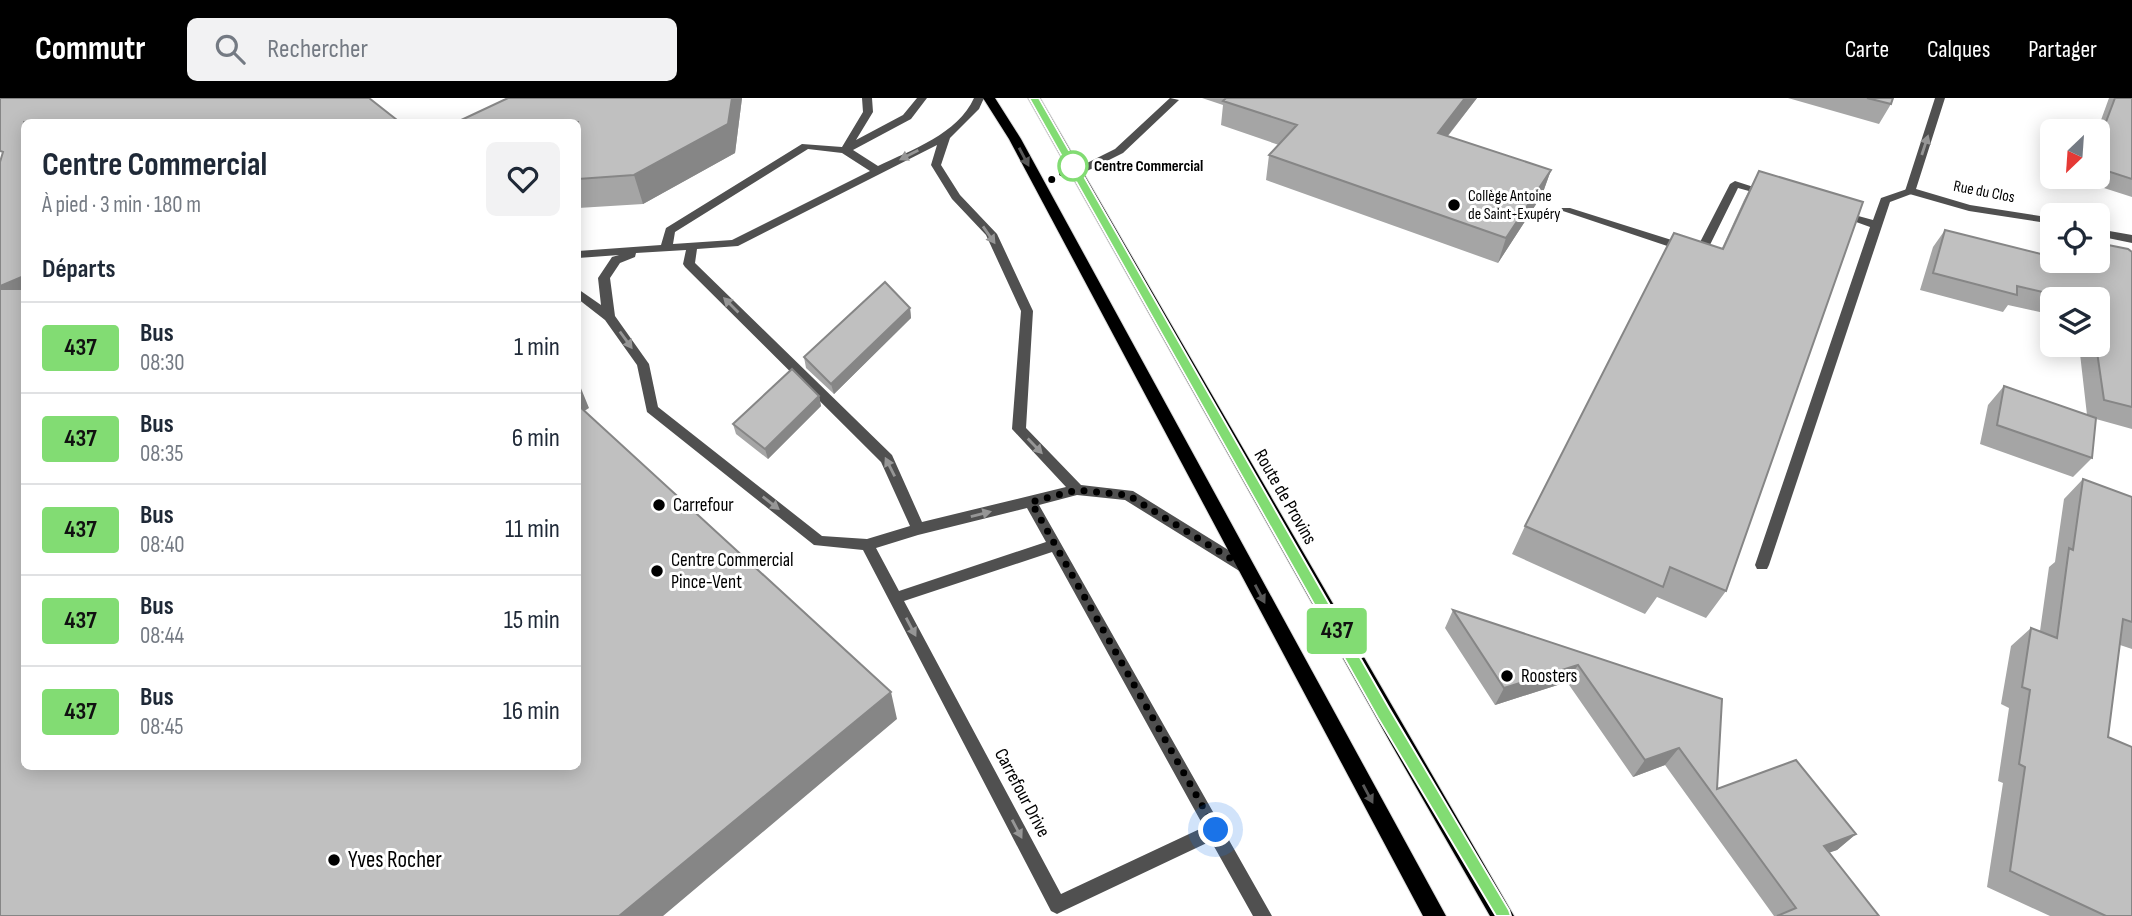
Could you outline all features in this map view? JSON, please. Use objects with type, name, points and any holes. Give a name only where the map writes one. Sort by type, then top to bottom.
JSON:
[{"type":"main road","points":[[989,98],[1015,139],[1434,916]]},
{"type":"main road","name":"Route de Provins","points":[[1034,98],[1390,724],[1503,916]]},
{"type":"street","points":[[845,150],[868,112],[867,98]]},
{"type":"street","points":[[845,150],[907,117],[922,98]]},
{"type":"street","points":[[581,254],[734,243],[945,137],[975,107],[979,98]]},
{"type":"street","points":[[1762,565],[1885,200],[1910,191],[1940,98]]},
{"type":"street","points":[[1077,172],[1119,151],[1174,100]]},
{"type":"street","points":[[945,137],[936,165],[956,197],[990,234],[1027,311],[1019,429],[1077,490]]},
{"type":"street","points":[[666,248],[670,230],[806,146],[845,150],[878,171]]},
{"type":"street","points":[[1566,210],[1700,253],[1735,184],[1774,195]]},
{"type":"street","name":"Rue du Clos","points":[[1910,191],[1969,208],[2040,219]]},
{"type":"street","points":[[1825,210],[1877,225]]},
{"type":"street","points":[[2110,234],[2132,239]]},
{"type":"street","points":[[692,246],[689,264],[887,459],[918,529]]},
{"type":"street","points":[[609,317],[604,278],[615,260],[642,250]]},
{"type":"street","points":[[581,295],[609,317],[643,364],[652,409],[819,541],[867,545],[918,529],[1077,490],[1128,495],[1246,568]]},
{"type":"street","points":[[1031,502],[1263,916]]},
{"type":"street","name":"Carrefour Drive","points":[[867,545],[1056,905],[1216,830]]},
{"type":"street","points":[[895,598],[1055,545]]},
{"type":"building","points":[[0,98],[369,98],[396,119],[21,119],[21,277],[0,286],[0,162],[3,152],[0,151]]},
{"type":"building","points":[[508,98],[732,98],[728,124],[634,175],[581,179],[581,119],[463,119]]},
{"type":"building","points":[[1226,98],[1465,98],[1438,133],[1551,170],[1506,238],[1269,155],[1297,125],[1223,101]]},
{"type":"building","points":[[1867,98],[1893,98],[1891,104]]},
{"type":"building","points":[[2115,98],[2132,98],[2132,179],[2110,172],[2110,119],[2107,119]]},
{"type":"building","points":[[1759,171],[1863,202],[1726,591],[1670,567],[1663,587],[1525,526],[1674,233],[1723,249]]},
{"type":"building","points":[[1945,230],[2040,254],[2040,273],[2110,273],[2110,245],[2128,249],[2132,252],[2132,407],[2104,400],[2098,357],[2110,357],[2110,287],[2040,287],[2040,291],[2017,286],[2017,295],[1933,273]]},
{"type":"building","points":[[885,282],[910,308],[831,384],[804,357]]},
{"type":"building","name":"Centre Commercial Pince-Vent","points":[[0,289],[21,289],[21,770],[581,770],[581,408],[891,692],[619,916],[0,916]]},
{"type":"building","points":[[792,369],[819,396],[765,449],[733,424]]},
{"type":"building","points":[[2004,386],[2096,418],[2092,458],[1997,425]]},
{"type":"building","points":[[2083,479],[2132,497],[2132,622],[2123,619],[2108,737],[2132,747],[2132,916],[2106,916],[2010,871],[2025,767],[2019,764],[2030,690],[2022,687],[2031,628],[2057,638],[2069,548],[2073,550]]},
{"type":"building","points":[[1453,610],[1722,699],[1717,789],[1796,760],[1856,834],[1824,846],[1879,916],[1777,916],[1796,908],[1679,748],[1645,760],[1578,665],[1504,688]]},
{"type":"bus line","name":"437","points":[[1034,98],[1384,713],[1503,916]]},
{"type":"place","name":"Centre Commercial","points":[[1073,166]]},
{"type":"place","name":"Collège Antoine de Saint-Exupéry","points":[[1454,205]]},
{"type":"place","name":"Carrefour","points":[[659,505]]},
{"type":"place","name":"Centre Commercial Pince-Vent","points":[[657,571]]},
{"type":"place","name":"Roosters","points":[[1507,676]]},
{"type":"place","name":"Yves Rocher","points":[[334,860]]},
{"type":"route","points":[[1073,166],[1040,187],[1246,568],[1128,495],[1077,490],[1031,502],[1216,830]]}]
